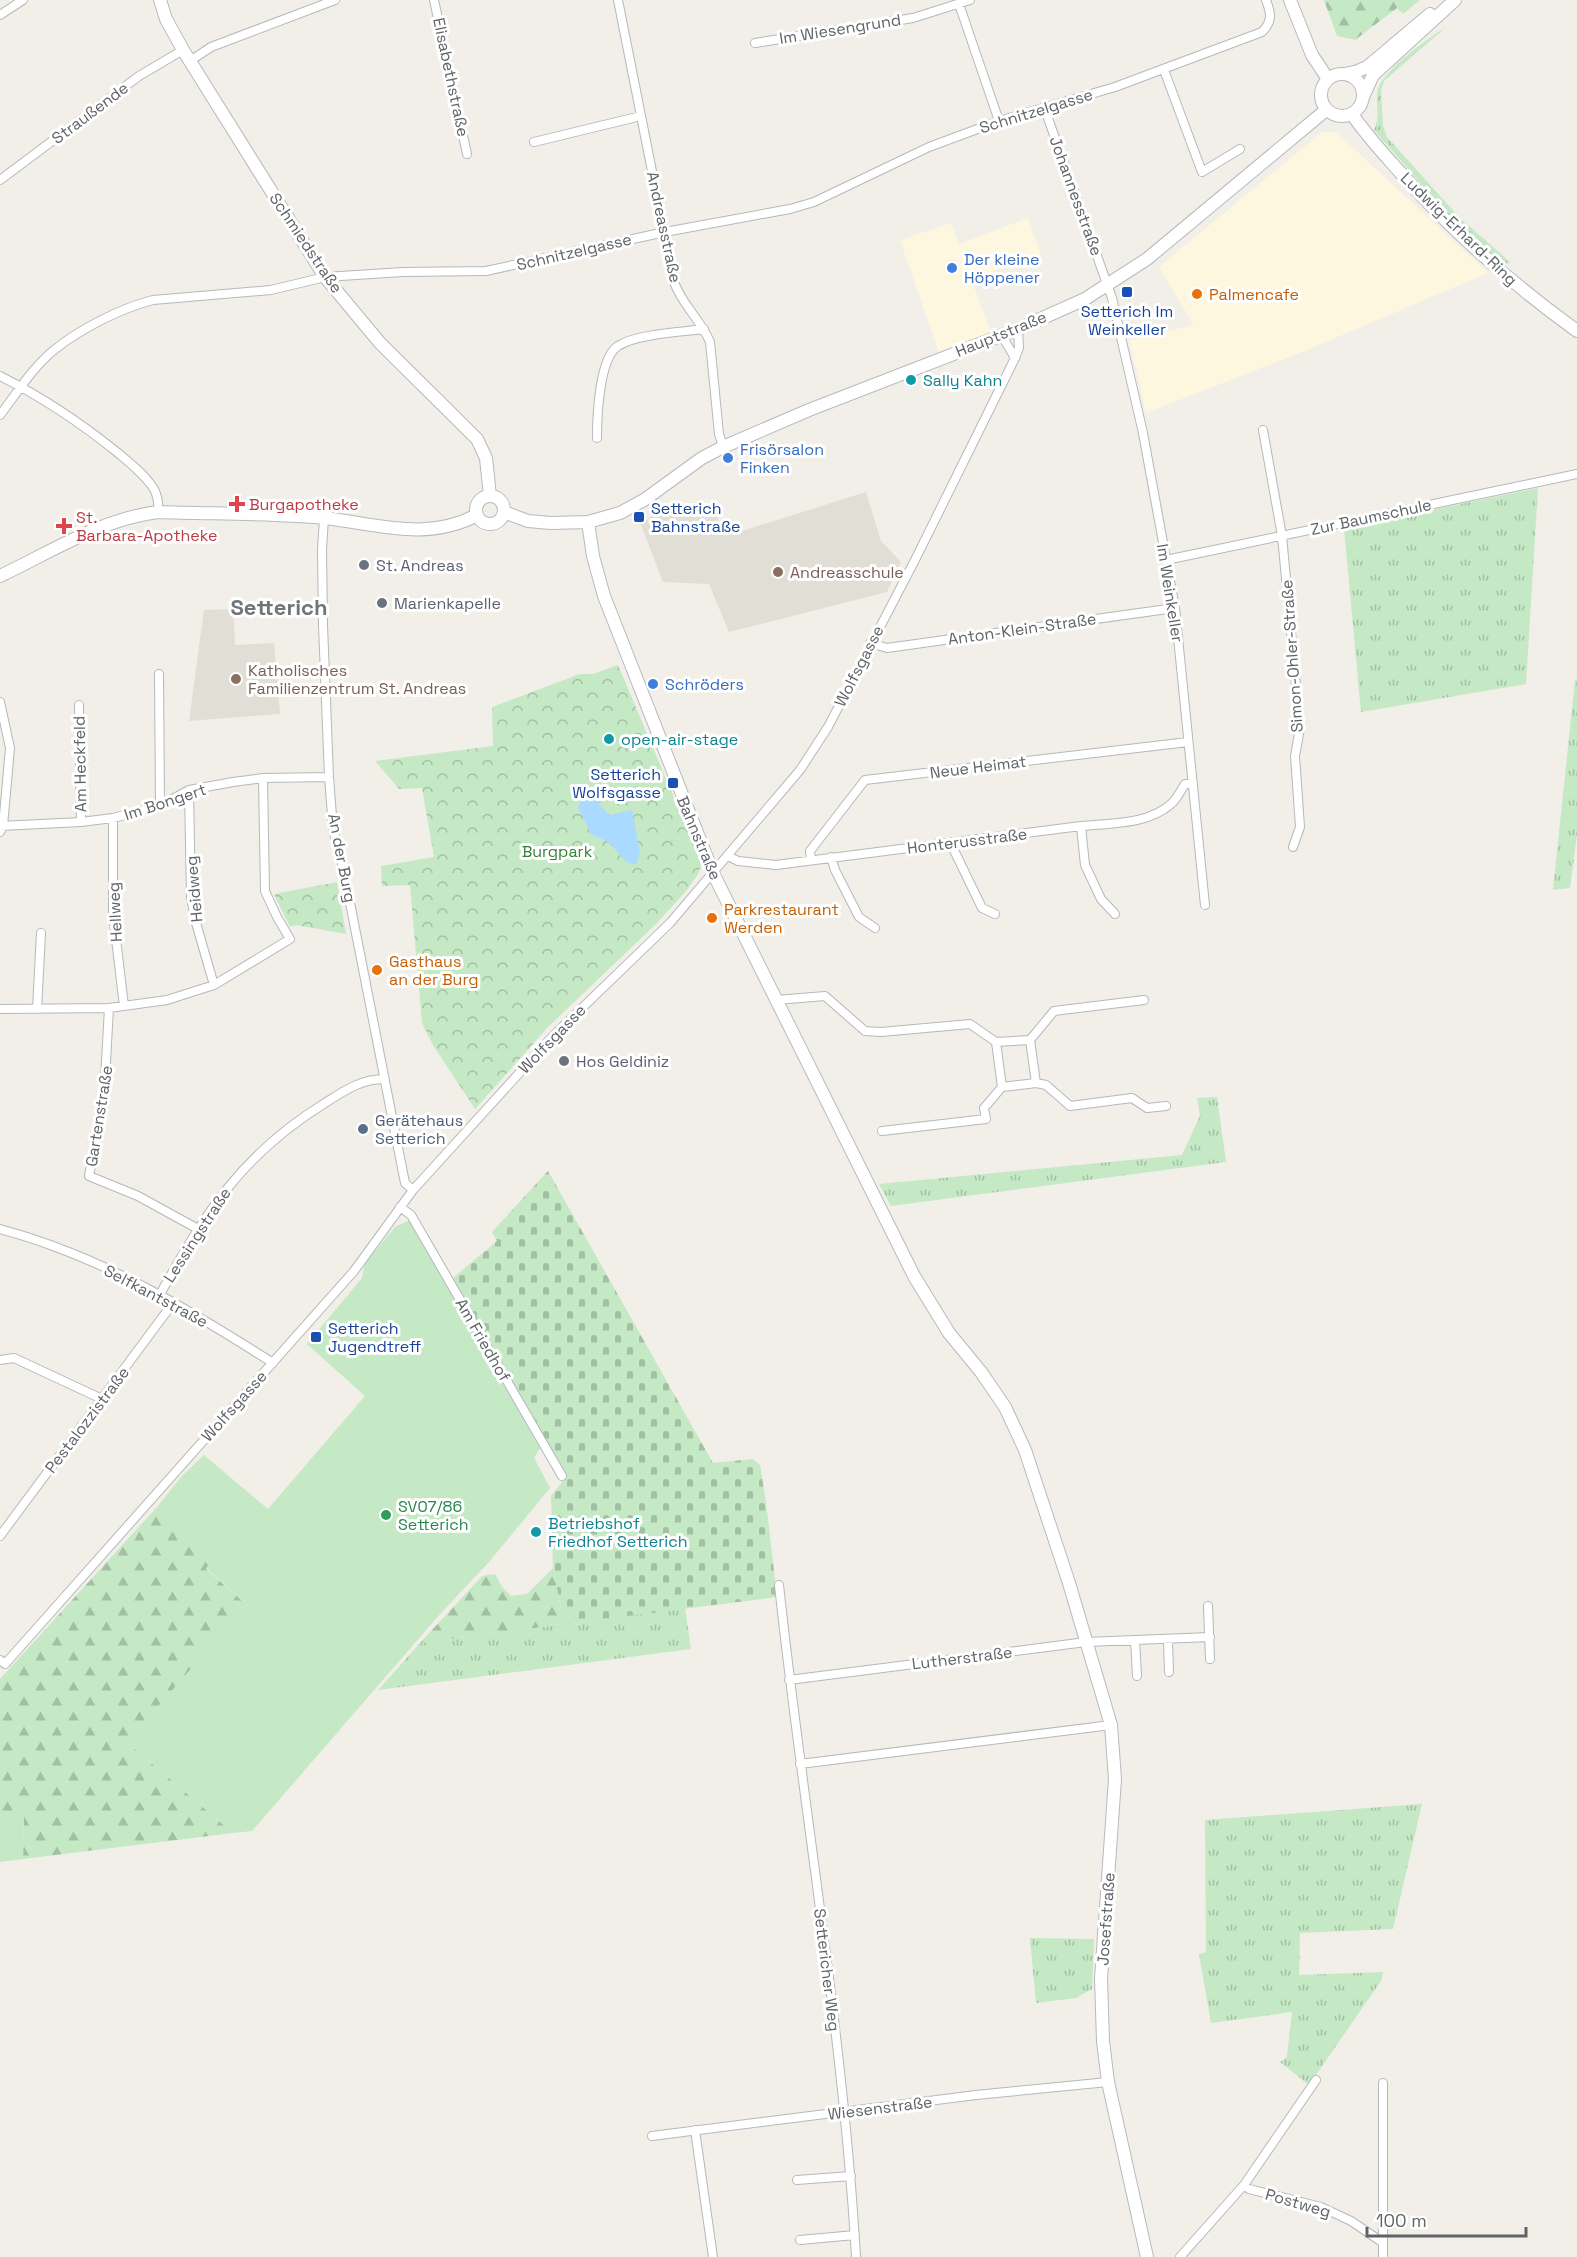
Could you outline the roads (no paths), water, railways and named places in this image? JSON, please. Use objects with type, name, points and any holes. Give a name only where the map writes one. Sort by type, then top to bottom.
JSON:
[{"type":"street","points":[[0,15],[23,0]]},
{"type":"street","name":"Schmiedstraße","points":[[160,0],[166,19],[183,50],[325,277],[380,343],[477,439],[486,458],[490,496]]},
{"type":"street","points":[[190,61],[211,47],[335,0]]},
{"type":"street","name":"Elisabethstraße","points":[[434,0],[467,154]]},
{"type":"street","name":"Andreasstraße","points":[[618,0],[640,117],[678,292],[704,329],[710,342],[718,426],[723,447]]},
{"type":"street","name":"Im Wiesengrund","points":[[755,43],[913,18],[970,0]]},
{"type":"street","name":"Schnitzelgasse","points":[[0,415],[21,386],[54,350],[80,333],[137,304],[153,300],[271,290],[325,277],[403,272],[486,271],[814,202],[929,147],[999,121],[1115,87],[1262,32],[1268,26],[1272,16],[1266,0]]},
{"type":"street","points":[[1290,0],[1307,46],[1328,79]]},
{"type":"street","points":[[1453,0],[1373,75],[1360,106],[1352,114],[1336,116],[1326,110],[1320,95],[1328,79],[1334,75],[1358,72],[1367,67],[1426,17],[1453,0]]},
{"type":"street","points":[[959,4],[999,121]]},
{"type":"street","name":"Straußende","points":[[0,180],[139,76],[183,50]]},
{"type":"street","points":[[1164,70],[1202,172],[1240,149]]},
{"type":"street","points":[[1344,74],[1359,83],[1363,97]]},
{"type":"street","name":"Johannesstraße","points":[[1044,107],[1108,285]]},
{"type":"street","name":"Hauptstraße","points":[[504,512],[528,521],[539,522],[588,522],[620,513],[634,507],[723,447],[809,410],[1018,330],[1084,299],[1148,259],[1326,110]]},
{"type":"street","name":"Ludwig-Erhard-Ring","points":[[1352,114],[1362,129],[1421,197],[1536,302],[1577,331]]},
{"type":"street","points":[[534,142],[640,117]]},
{"type":"street","name":"Im Weinkeller","points":[[1108,285],[1143,433],[1175,608],[1205,905]]},
{"type":"street","points":[[597,438],[597,418],[608,358],[617,347],[633,340],[704,329]]},
{"type":"street","name":"Wolfsgasse","points":[[3,1662],[354,1271],[413,1190],[552,1037],[670,923],[800,770],[828,727],[916,558],[1015,358],[1019,348],[1018,330]]},
{"type":"street","points":[[1002,336],[1015,358]]},
{"type":"street","points":[[0,376],[21,386],[92,431],[135,467],[159,500],[158,512]]},
{"type":"street","name":"Simon-Ohler-Straße","points":[[1263,430],[1282,536],[1300,728],[1295,756],[1300,827],[1293,847]]},
{"type":"street","name":"Zur Baumschule","points":[[1166,560],[1577,474]]},
{"type":"street","points":[[490,496],[499,499],[504,512],[499,520],[492,524],[483,522],[476,511],[478,502],[490,496]]},
{"type":"street","points":[[0,576],[109,523],[136,514],[158,512],[324,518],[405,530],[454,526],[477,515]]},
{"type":"street","name":"An der Burg","points":[[324,518],[323,625],[333,829],[343,867],[405,1183],[413,1190]]},
{"type":"street","name":"Bahnstraße","points":[[588,522],[593,556],[604,596],[713,873],[930,1304],[949,1333],[981,1372],[1013,1422],[1025,1450],[1069,1583]]},
{"type":"street","name":"Anton-Klein-Straße","points":[[870,643],[887,648],[1175,608]]},
{"type":"street","points":[[159,674],[160,806]]},
{"type":"street","points":[[0,702],[10,748],[1,828]]},
{"type":"street","name":"Am Heckfeld","points":[[79,705],[81,822]]},
{"type":"street","name":"Neue Heimat","points":[[811,860],[810,851],[865,780],[1188,742]]},
{"type":"street","name":"Im Bongert","points":[[1,828],[112,818],[160,806],[189,790],[263,778],[329,777]]},
{"type":"street","points":[[0,1009],[109,1008],[167,1000],[214,986],[290,939],[265,891],[263,778]]},
{"type":"street","name":"Honterusstraße","points":[[728,856],[738,861],[776,865],[1128,822],[1151,816],[1172,803],[1185,784],[1193,784]]},
{"type":"street","name":"Heidweg","points":[[189,790],[191,898],[214,986]]},
{"type":"street","name":"Hellweg","points":[[112,818],[113,914],[124,1006]]},
{"type":"street","points":[[1081,826],[1085,865],[1101,898],[1115,914]]},
{"type":"street","points":[[951,844],[982,908],[996,914]]},
{"type":"street","points":[[831,857],[835,870],[859,917],[874,928]]},
{"type":"street","points":[[37,1009],[41,933]]},
{"type":"street","points":[[776,1000],[825,996],[866,1031],[882,1032],[970,1024],[996,1042],[1030,1040],[1054,1011],[1143,1000]]},
{"type":"street","name":"Gartenstraße","points":[[109,1008],[104,1097],[89,1176],[138,1196],[198,1229]]},
{"type":"street","points":[[1030,1040],[1036,1083]]},
{"type":"street","points":[[996,1042],[1002,1088]]},
{"type":"street","name":"Lessingstraße","points":[[159,1296],[216,1202],[238,1173],[260,1150],[286,1129],[345,1090],[369,1079],[384,1079]]},
{"type":"street","points":[[882,1131],[986,1119],[984,1108],[1002,1088],[1036,1083],[1046,1085],[1070,1106],[1132,1098],[1147,1108],[1166,1106]]},
{"type":"street","name":"Am Friedhof","points":[[400,1208],[411,1215],[562,1476]]},
{"type":"street","name":"Selfkantstraße","points":[[0,1228],[54,1246],[159,1296],[273,1363]]},
{"type":"street","name":"Pestalozzistraße","points":[[0,1536],[173,1303]]},
{"type":"street","points":[[0,1360],[14,1358],[102,1399]]},
{"type":"street","name":"Josefstraße","points":[[1069,1583],[1111,1725],[1115,1779],[1101,2007],[1108,2082],[1147,2257]]},
{"type":"street","name":"Settericher Weg","points":[[779,1585],[789,1680],[845,2113],[856,2257]]},
{"type":"street","points":[[1208,1606],[1210,1659]]},
{"type":"street","name":"Lutherstraße","points":[[789,1680],[1086,1642],[1210,1637]]},
{"type":"street","points":[[1135,1640],[1137,1676]]},
{"type":"street","points":[[1168,1640],[1169,1672]]},
{"type":"street","points":[[800,1764],[1111,1725]]},
{"type":"street","points":[[1180,2257],[1244,2185],[1316,2080]]},
{"type":"street","name":"Wiesenstraße","points":[[652,2136],[976,2095],[1108,2082]]},
{"type":"street","points":[[1383,2083],[1383,2257]]},
{"type":"street","points":[[694,2130],[713,2257]]},
{"type":"street","points":[[797,2180],[851,2176]]},
{"type":"street","name":"Postweg","points":[[1244,2185],[1249,2189],[1321,2207],[1351,2221],[1382,2242]]},
{"type":"street","points":[[800,2240],[855,2235]]},
{"type":"water","points":[[589,792],[601,802],[599,804],[609,815],[632,810],[640,853],[637,863],[632,864],[625,861],[610,843],[591,834],[578,808],[583,794]]},
{"type":"place","name":"Der kleine Höppener","points":[[952,268]]},
{"type":"place","name":"Setterich Im Weinkeller","points":[[1127,292]]},
{"type":"place","name":"Palmencafe","points":[[1197,294]]},
{"type":"place","name":"Sally Kahn","points":[[911,380]]},
{"type":"place","name":"Frisörsalon Finken","points":[[728,458]]},
{"type":"place","name":"Burgapotheke","points":[[237,504]]},
{"type":"place","name":"Setterich Bahnstraße","points":[[639,517]]},
{"type":"place","name":"St. Barbara-Apotheke","points":[[64,526]]},
{"type":"place","name":"St. Andreas","points":[[364,565]]},
{"type":"place","name":"Andreasschule","points":[[778,572]]},
{"type":"place","name":"Marienkapelle","points":[[382,603]]},
{"type":"place","name":"Katholisches Familienzentrum St. Andreas","points":[[236,679]]},
{"type":"place","name":"Schröders","points":[[653,684]]},
{"type":"place","name":"open-air-stage","points":[[609,739]]},
{"type":"place","name":"Setterich Wolfsgasse","points":[[673,783]]},
{"type":"place","name":"Parkrestaurant Werden","points":[[712,918]]},
{"type":"place","name":"Gasthaus an der Burg","points":[[377,970]]},
{"type":"place","name":"Hos Geldiniz","points":[[564,1061]]},
{"type":"place","name":"Gerätehaus Setterich","points":[[363,1129]]},
{"type":"place","name":"Setterich Jugendtreff","points":[[316,1337]]},
{"type":"place","name":"SV07/86 Setterich","points":[[386,1515]]},
{"type":"place","name":"Betriebshof Friedhof Setterich","points":[[536,1532]]},
{"type":"district","name":"Setterich","points":[[279,607]]},
{"type":"park label","name":"Burgpark","points":[[557,851]]}]
